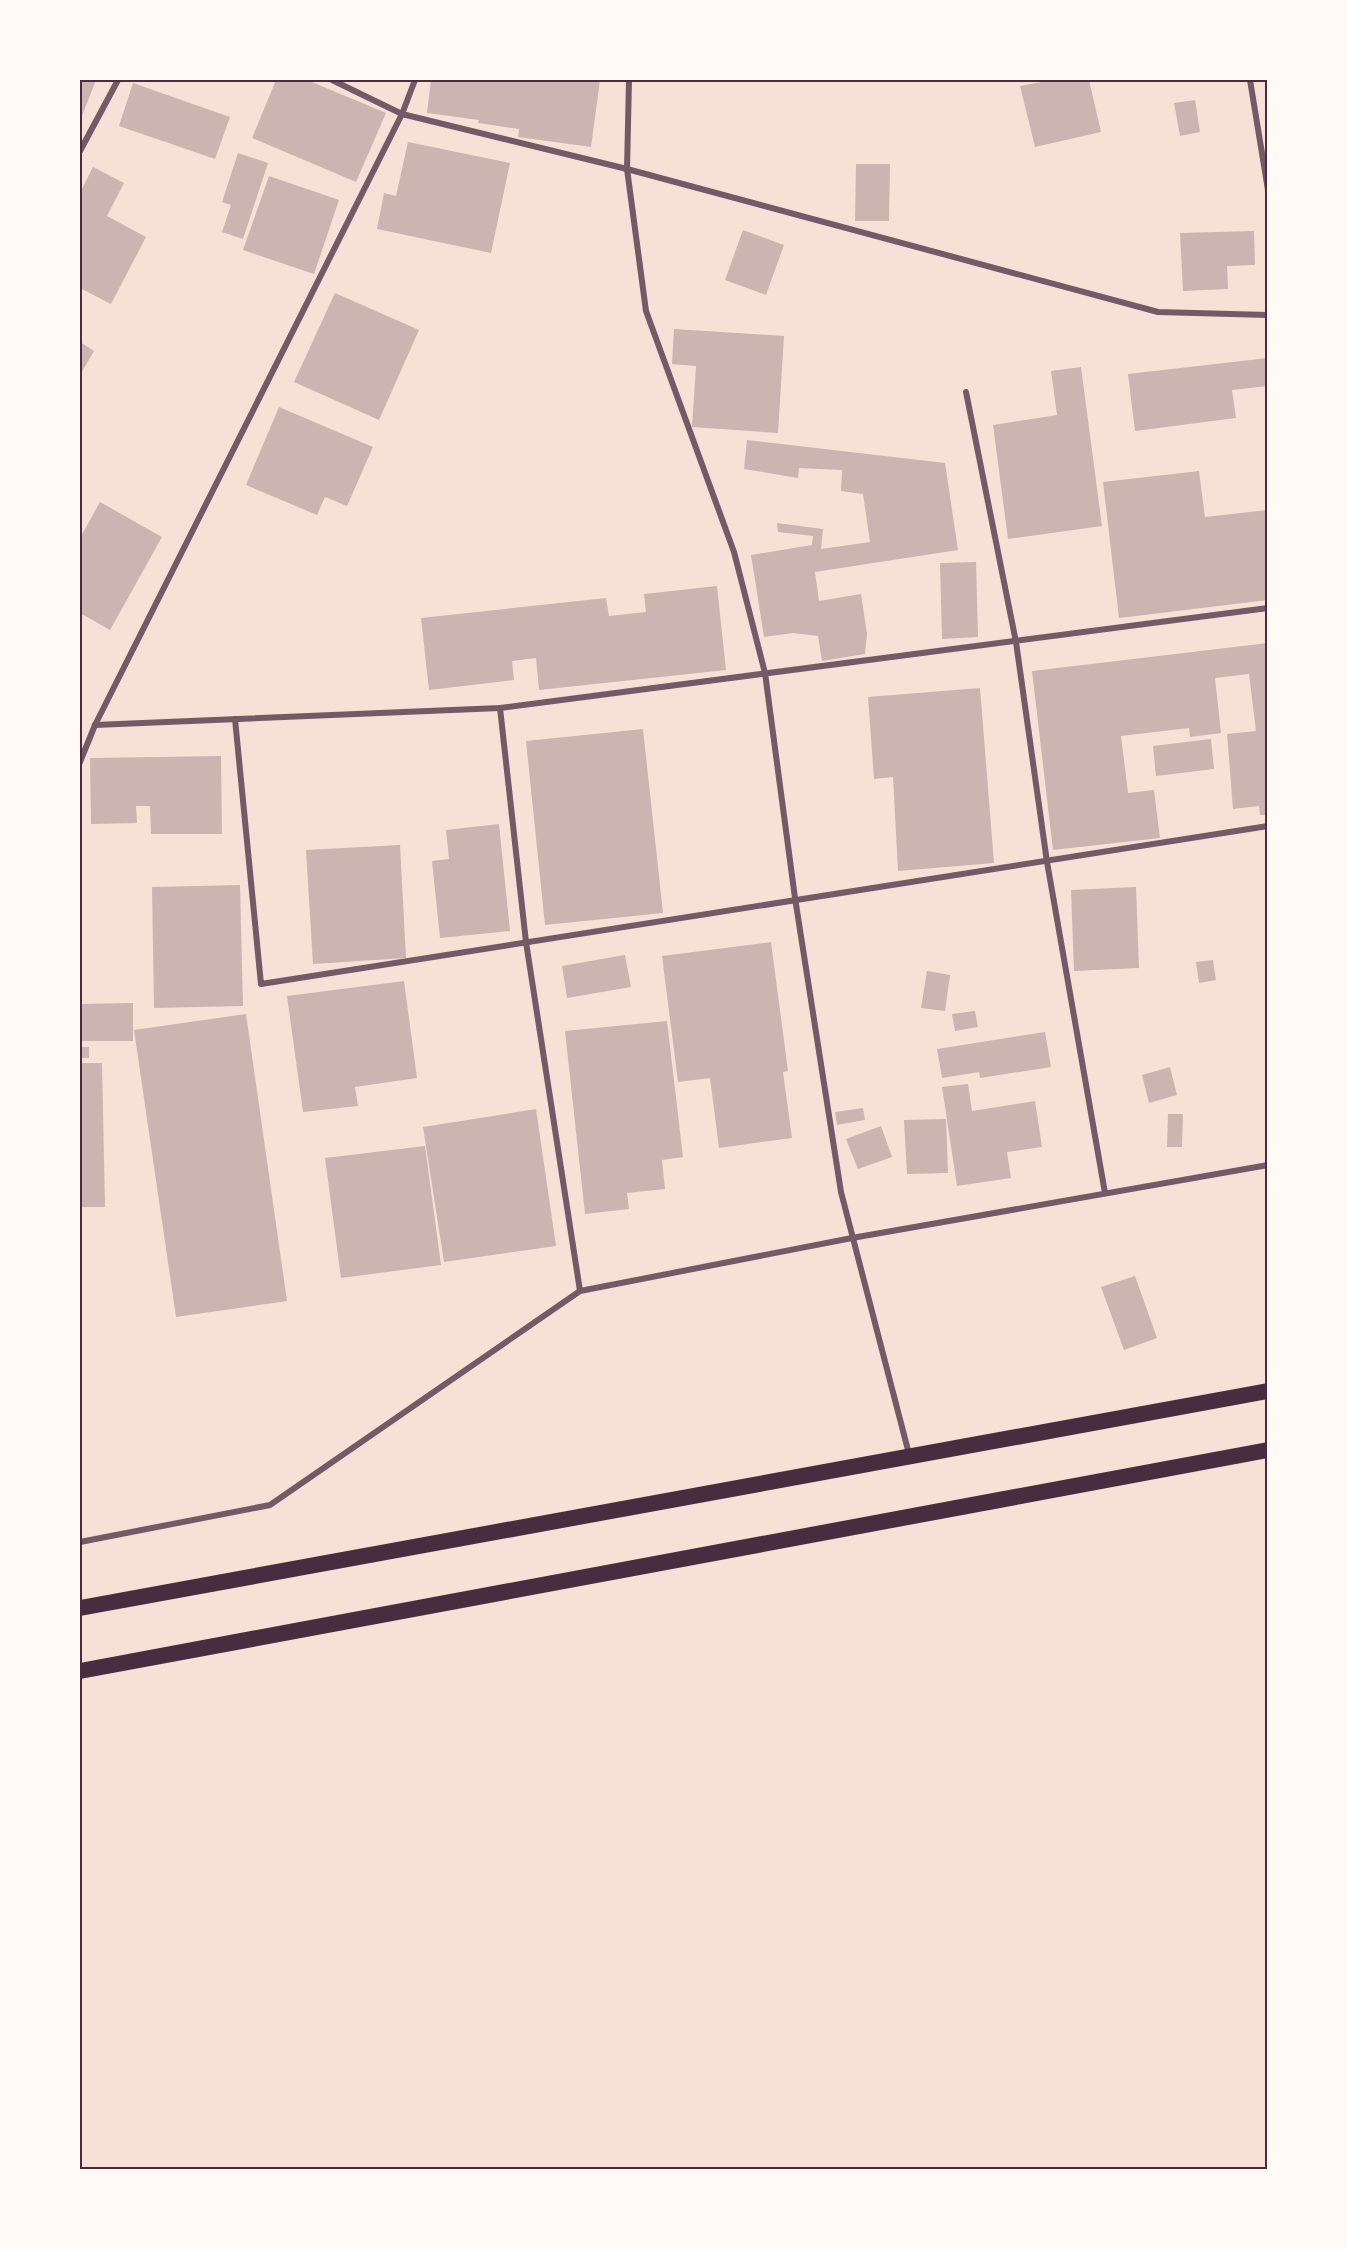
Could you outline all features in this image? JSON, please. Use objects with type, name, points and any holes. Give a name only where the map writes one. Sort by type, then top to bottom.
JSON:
[{"type":"highway","points":[[80,1608],[1268,1391]]},
{"type":"highway","points":[[80,1671],[1268,1450]]},
{"type":"street","points":[[80,151],[118,80]]},
{"type":"street","points":[[332,80],[402,114],[627,169],[1158,312],[1268,315]]},
{"type":"street","points":[[80,762],[95,725],[402,114],[415,80]]},
{"type":"street","points":[[629,80],[627,169],[646,311],[734,552],[765,673],[795,898],[841,1192],[910,1456]]},
{"type":"street","points":[[1250,80],[1268,190]]},
{"type":"street","points":[[966,392],[1016,642],[1047,862],[1105,1193]]},
{"type":"street","points":[[95,725],[500,708],[1268,608]]},
{"type":"street","points":[[500,708],[526,942],[580,1291]]},
{"type":"street","points":[[235,719],[261,984],[795,898],[1047,862],[1268,826]]},
{"type":"street","points":[[80,1542],[270,1505],[580,1291],[852,1238],[1268,1165]]},
{"type":"building","points":[[80,80],[96,80],[80,121]]},
{"type":"building","points":[[276,80],[307,80],[386,113],[356,182],[252,138]]},
{"type":"building","points":[[431,80],[600,80],[591,147],[518,137],[519,129],[478,123],[479,120],[427,113]]},
{"type":"building","points":[[1052,80],[1089,80],[1101,132],[1035,147],[1020,86]]},
{"type":"building","points":[[133,83],[230,117],[215,159],[119,126]]},
{"type":"building","points":[[1195,100],[1200,132],[1180,136],[1174,103]]},
{"type":"building","points":[[408,142],[510,163],[491,253],[377,229],[384,193],[396,196]]},
{"type":"building","points":[[238,153],[268,163],[243,239],[222,232],[231,205],[222,202]]},
{"type":"building","points":[[856,164],[890,164],[889,221],[855,221]]},
{"type":"building","points":[[93,167],[124,183],[107,216],[146,237],[111,304],[80,288],[80,193]]},
{"type":"building","points":[[269,176],[339,200],[314,274],[243,250]]},
{"type":"building","points":[[743,230],[784,245],[766,295],[725,280]]},
{"type":"building","points":[[1254,231],[1255,265],[1227,266],[1228,289],[1183,291],[1180,233]]},
{"type":"building","points":[[335,293],[419,330],[379,420],[294,382]]},
{"type":"building","points":[[674,329],[784,336],[778,433],[692,427],[696,366],[672,364]]},
{"type":"building","points":[[80,342],[94,351],[80,375]]},
{"type":"building","points":[[1268,358],[1268,386],[1232,390],[1236,418],[1135,431],[1128,374]]},
{"type":"building","points":[[1081,367],[1102,526],[1008,539],[993,425],[1057,415],[1051,371]]},
{"type":"building","points":[[279,407],[373,447],[347,506],[325,497],[317,515],[246,485]]},
{"type":"building","points":[[747,440],[945,463],[958,550],[815,572],[819,601],[861,594],[867,634],[865,654],[822,661],[818,636],[793,633],[764,637],[751,555],[812,545],[813,536],[778,532],[777,523],[823,529],[821,549],[870,542],[863,494],[841,491],[842,470],[799,468],[798,478],[744,469]]},
{"type":"building","points":[[1199,471],[1205,517],[1268,510],[1268,600],[1119,618],[1103,482]]},
{"type":"building","points":[[100,502],[162,537],[110,630],[80,613],[80,538]]},
{"type":"building","points":[[976,562],[978,637],[942,639],[940,563]]},
{"type":"building","points":[[717,586],[726,670],[539,690],[536,658],[512,661],[514,680],[429,690],[421,618],[606,598],[609,616],[646,612],[644,594]]},
{"type":"building","points":[[1268,643],[1268,815],[1260,815],[1259,806],[1233,809],[1227,734],[1256,731],[1249,674],[1215,678],[1221,733],[1190,737],[1189,728],[1121,736],[1128,793],[1154,790],[1160,838],[1053,850],[1032,671]]},
{"type":"building","points":[[980,688],[994,863],[898,871],[893,777],[874,779],[868,697]]},
{"type":"building","points":[[643,729],[663,913],[545,925],[526,741]]},
{"type":"building","points":[[1211,739],[1214,769],[1156,776],[1153,746]]},
{"type":"building","points":[[221,756],[222,834],[151,834],[150,806],[136,806],[137,823],[91,824],[90,758]]},
{"type":"building","points":[[499,824],[510,931],[440,938],[432,861],[449,859],[446,830]]},
{"type":"building","points":[[400,845],[406,958],[313,964],[306,850]]},
{"type":"building","points":[[240,885],[243,1006],[154,1008],[152,887]]},
{"type":"building","points":[[1136,887],[1139,968],[1074,971],[1071,890]]},
{"type":"building","points":[[771,942],[788,1071],[783,1072],[792,1138],[719,1148],[710,1078],[678,1082],[662,956]]},
{"type":"building","points":[[625,955],[631,987],[567,998],[562,966]]},
{"type":"building","points":[[1213,960],[1216,980],[1199,983],[1196,962]]},
{"type":"building","points":[[927,971],[950,975],[945,1011],[921,1008]]},
{"type":"building","points":[[404,981],[417,1078],[355,1087],[358,1106],[303,1112],[287,996]]},
{"type":"building","points":[[133,1003],[133,1041],[80,1041],[80,1004]]},
{"type":"building","points":[[975,1011],[978,1027],[955,1031],[952,1014]]},
{"type":"building","points":[[246,1014],[287,1301],[176,1317],[134,1030]]},
{"type":"building","points":[[667,1021],[683,1157],[662,1160],[665,1189],[627,1193],[629,1209],[585,1214],[565,1031]]},
{"type":"building","points":[[1045,1032],[1051,1067],[980,1078],[979,1072],[942,1078],[937,1049]]},
{"type":"building","points":[[80,1047],[89,1047],[89,1058],[80,1058]]},
{"type":"building","points":[[80,1063],[102,1063],[105,1207],[80,1207]]},
{"type":"building","points":[[1170,1067],[1177,1095],[1149,1103],[1142,1075]]},
{"type":"building","points":[[968,1084],[972,1111],[1035,1101],[1042,1147],[1007,1152],[1011,1178],[957,1186],[942,1087]]},
{"type":"building","points":[[863,1108],[865,1120],[837,1125],[835,1112]]},
{"type":"building","points":[[536,1109],[556,1246],[444,1262],[423,1127]]},
{"type":"building","points":[[1168,1114],[1183,1114],[1182,1147],[1167,1147]]},
{"type":"building","points":[[946,1119],[948,1173],[907,1174],[904,1120]]},
{"type":"building","points":[[881,1126],[892,1157],[858,1169],[846,1139]]},
{"type":"building","points":[[425,1146],[441,1265],[341,1278],[325,1158]]},
{"type":"building","points":[[1135,1276],[1157,1338],[1124,1350],[1101,1287]]}]
